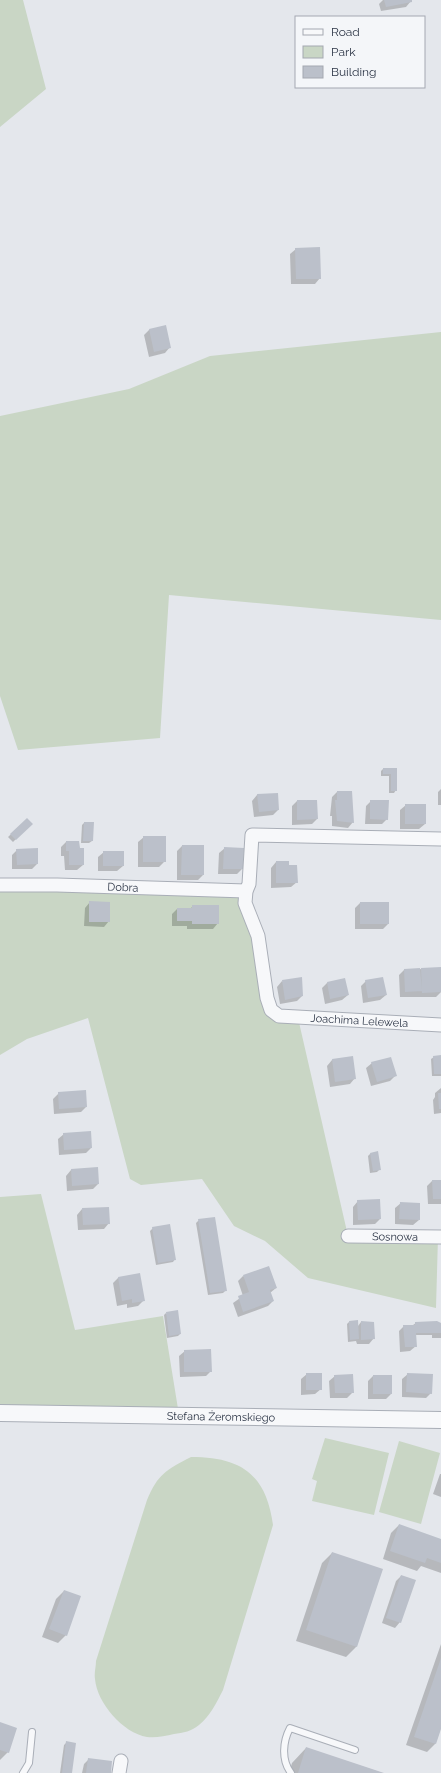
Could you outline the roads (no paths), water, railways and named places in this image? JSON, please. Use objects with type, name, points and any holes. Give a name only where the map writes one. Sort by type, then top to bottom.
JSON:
[{"type":"street","points":[[246,890],[249,884],[252,835],[441,839]]},
{"type":"street","name":"Dobra","points":[[0,885],[246,890]]},
{"type":"street","name":"Joachima Lelewela","points":[[246,890],[245,903],[258,936],[267,998],[271,1010],[279,1016],[441,1025]]},
{"type":"street","name":"Sosnowa","points":[[348,1236],[441,1237]]},
{"type":"street","name":"Stefana Żeromskiego","points":[[0,1413],[441,1420]]},
{"type":"lane","points":[[290,1773],[285,1763],[284,1754],[290,1728],[355,1750]]},
{"type":"lane","points":[[23,1773],[28,1763],[32,1732]]}]
